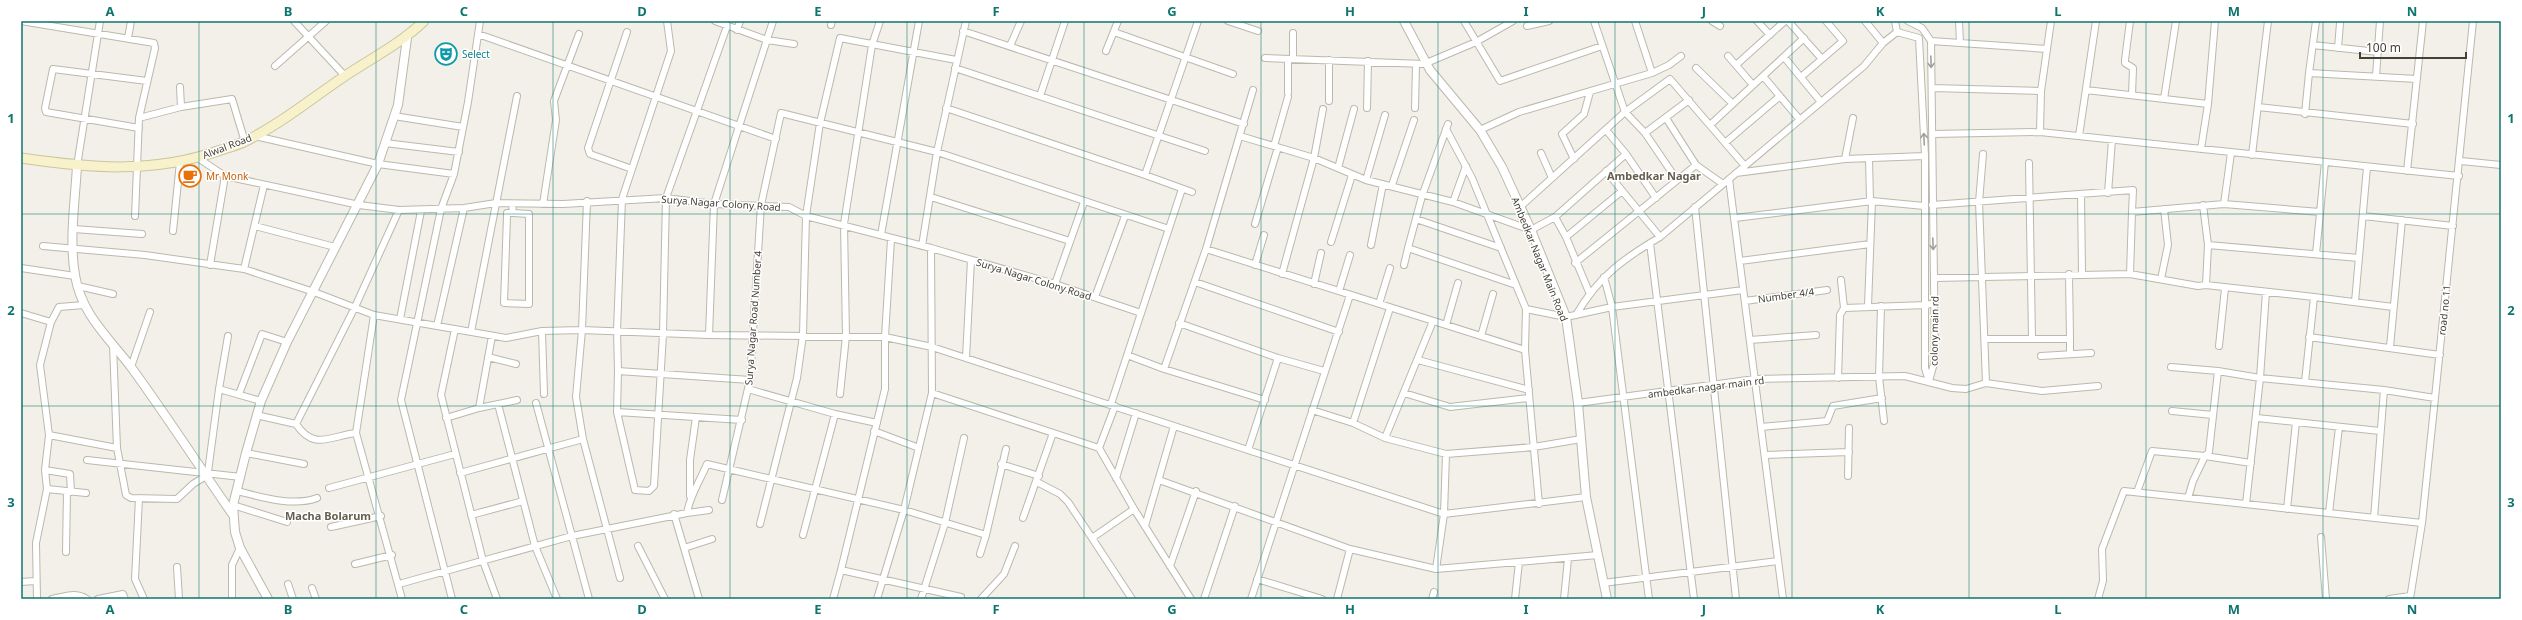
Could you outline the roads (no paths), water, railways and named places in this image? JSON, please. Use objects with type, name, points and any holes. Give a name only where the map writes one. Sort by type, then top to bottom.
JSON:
[{"type":"main road","name":"Alwal Road","points":[[21,158],[77,166],[138,168],[198,158],[245,142],[255,136],[296,111],[345,76],[407,38],[424,21]]},
{"type":"street","points":[[21,21],[45,23],[154,43],[156,48],[139,118],[135,216]]},
{"type":"street","points":[[100,21],[77,166],[72,250],[75,276],[84,305],[96,325],[131,367],[233,515]]},
{"type":"street","points":[[128,38],[131,21]]},
{"type":"street","points":[[294,21],[310,36],[345,76]]},
{"type":"street","points":[[275,66],[326,21]]},
{"type":"street","points":[[452,599],[401,400],[441,210],[454,174],[459,152],[480,21]]},
{"type":"street","points":[[667,21],[671,51],[622,199],[617,331],[617,412],[633,486],[635,490],[641,492],[652,490],[654,486],[657,415],[663,334],[666,198],[727,26]]},
{"type":"street","points":[[715,21],[767,40],[794,44]]},
{"type":"street","points":[[738,30],[740,21]]},
{"type":"street","points":[[709,335],[714,204],[773,21]]},
{"type":"street","points":[[840,394],[846,336],[844,224],[872,45],[880,21]]},
{"type":"street","points":[[881,235],[919,21]]},
{"type":"street","points":[[922,246],[937,152],[956,60],[966,21]]},
{"type":"street","points":[[1010,46],[1020,21]]},
{"type":"street","points":[[1040,96],[1051,60],[1066,21]]},
{"type":"street","points":[[1106,51],[1118,21]]},
{"type":"street","points":[[1146,175],[1184,56],[1198,21]]},
{"type":"street","points":[[1228,21],[1258,31]]},
{"type":"street","name":"Ambedkar Nagar Main Road","points":[[1404,21],[1426,63],[1480,130],[1502,167],[1531,230],[1566,317],[1578,403],[1586,497],[1607,599]]},
{"type":"street","points":[[1464,21],[1500,81],[1602,46]]},
{"type":"street","points":[[1265,58],[1416,64],[1426,63],[1476,42],[1513,21]]},
{"type":"street","points":[[1527,26],[1549,21]]},
{"type":"street","points":[[1594,21],[1614,85],[1625,112],[1645,133],[1677,180]]},
{"type":"street","points":[[1635,21],[1652,73]]},
{"type":"street","points":[[1712,21],[1720,26]]},
{"type":"street","points":[[1757,21],[1770,35]]},
{"type":"street","points":[[1736,65],[1787,21],[1822,59]]},
{"type":"street","points":[[1801,77],[1843,41],[1826,21]]},
{"type":"street","points":[[1865,21],[1883,43]]},
{"type":"street","points":[[1576,315],[1589,292],[1604,277],[1626,258],[1660,237],[1864,66],[1896,26],[1906,21],[1922,28],[1931,42],[2047,49]]},
{"type":"street","points":[[1959,21],[1960,43]]},
{"type":"street","points":[[2040,132],[2042,92],[2051,21]]},
{"type":"street","points":[[2079,136],[2096,21]]},
{"type":"street","points":[[2130,21],[2125,63],[2133,68],[2132,95]]},
{"type":"street","points":[[2164,99],[2176,21]]},
{"type":"street","points":[[2201,149],[2208,104],[2215,21]]},
{"type":"street","points":[[2252,154],[2268,21]]},
{"type":"street","points":[[2305,114],[2316,21]]},
{"type":"street","points":[[2376,76],[2380,21]]},
{"type":"street","points":[[2407,171],[2423,21]]},
{"type":"street","name":"road no 11","points":[[2410,598],[2422,523],[2458,176],[2461,162],[2473,21]]},
{"type":"street","points":[[2338,48],[2340,23]]},
{"type":"street","name":"colony main rd","points":[[1896,26],[1919,38],[1925,156],[1925,368],[1929,381]]},
{"type":"street","points":[[963,31],[1244,124]]},
{"type":"street","points":[[627,32],[588,151],[590,154],[632,169]]},
{"type":"street","points":[[1114,32],[1234,74]]},
{"type":"street","points":[[1255,224],[1276,147],[1288,95],[1293,33]]},
{"type":"street","points":[[478,34],[776,139]]},
{"type":"street","points":[[543,204],[556,120],[554,101],[579,34]]},
{"type":"street","points":[[268,599],[240,548],[233,515],[233,505],[261,401],[287,342],[314,292],[335,247],[359,205],[378,164],[394,116],[407,38]]},
{"type":"street","points":[[760,524],[791,400],[803,335],[806,216],[820,123],[840,38],[956,60]]},
{"type":"street","points":[[1710,125],[1804,38]]},
{"type":"street","name":"colony main rd","points":[[1929,381],[1935,360],[1931,42]]},
{"type":"street","points":[[2313,45],[2378,52]]},
{"type":"street","points":[[1480,130],[1519,112],[1652,73],[1669,65],[1681,56]]},
{"type":"street","points":[[1728,56],[1753,85]]},
{"type":"street","points":[[1784,57],[1821,102]]},
{"type":"street","points":[[1329,60],[1329,101]]},
{"type":"street","points":[[1367,108],[1368,62]]},
{"type":"street","points":[[1415,108],[1416,64]]},
{"type":"street","points":[[955,68],[1205,151]]},
{"type":"street","points":[[1696,68],[1732,104]]},
{"type":"street","points":[[139,128],[85,120],[46,112],[45,108],[53,69],[147,81]]},
{"type":"street","points":[[2309,73],[2418,79]]},
{"type":"street","points":[[1763,76],[1800,120]]},
{"type":"street","points":[[1520,207],[1625,112],[1670,79],[1726,142],[1745,166]]},
{"type":"street","points":[[180,87],[181,107]]},
{"type":"street","points":[[1932,88],[2042,92]]},
{"type":"street","points":[[1164,369],[1206,249],[1253,90]]},
{"type":"street","points":[[2086,90],[2208,104]]},
{"type":"street","points":[[1574,159],[1562,134],[1584,114],[1590,92]]},
{"type":"street","points":[[471,332],[517,96]]},
{"type":"street","points":[[1726,142],[1780,96]]},
{"type":"street","points":[[139,118],[181,107],[232,99],[245,142]]},
{"type":"street","points":[[1921,99],[1932,99]]},
{"type":"street","points":[[1645,133],[1689,100]]},
{"type":"street","points":[[2258,107],[2305,114],[2412,124]]},
{"type":"street","points":[[946,108],[1146,175],[1192,192]]},
{"type":"street","points":[[1282,274],[1314,158],[1323,109]]},
{"type":"street","points":[[1338,168],[1354,109]]},
{"type":"street","name":"Surya Nagar Road Number 4","points":[[722,500],[742,420],[750,380],[761,205],[781,113],[820,123]]},
{"type":"street","points":[[1366,180],[1384,115]]},
{"type":"street","points":[[394,116],[464,127]]},
{"type":"street","points":[[1666,118],[1696,165],[1723,184]]},
{"type":"street","points":[[1846,159],[1853,118]]},
{"type":"street","points":[[1392,186],[1414,120]]},
{"type":"street","points":[[820,123],[937,152],[1125,216],[1169,229]]},
{"type":"street","points":[[1404,265],[1422,196],[1447,127],[1488,216],[1526,309],[1525,350],[1539,504]]},
{"type":"street","points":[[1606,130],[1626,154],[1656,198]]},
{"type":"street","points":[[1933,134],[2040,132],[2458,176]]},
{"type":"street","points":[[255,136],[378,164],[454,174]]},
{"type":"street","points":[[1240,136],[1314,158],[1366,180],[1392,186],[1422,196],[1453,202],[1488,216],[1531,230],[1555,217],[1626,154]]},
{"type":"street","points":[[2108,193],[2112,140]]},
{"type":"street","points":[[385,143],[459,152]]},
{"type":"street","points":[[1541,153],[1552,178]]},
{"type":"street","points":[[2224,204],[2231,153]]},
{"type":"street","points":[[1983,154],[1979,202],[1986,383],[2042,391],[2098,386]]},
{"type":"street","points":[[1736,173],[1846,159],[1925,156]]},
{"type":"street","points":[[198,158],[225,176],[210,265]]},
{"type":"street","points":[[1868,306],[1871,201],[1869,158]]},
{"type":"street","points":[[173,230],[180,162]]},
{"type":"street","points":[[2316,254],[2325,162]]},
{"type":"street","points":[[2461,162],[2501,165]]},
{"type":"street","points":[[2029,163],[2032,339]]},
{"type":"street","points":[[1575,263],[1696,165]]},
{"type":"street","points":[[1453,202],[1466,166]]},
{"type":"street","points":[[2355,302],[2367,167]]},
{"type":"street","points":[[1606,171],[1660,237]]},
{"type":"street","points":[[1331,242],[1352,175]]},
{"type":"street","name":"Surya Nagar Colony Road","points":[[225,176],[359,205],[399,210],[441,210],[496,203],[543,204],[666,198],[714,204],[788,207],[806,216],[844,224],[891,239],[931,248],[1055,284],[1141,313]]},
{"type":"street","points":[[1729,179],[1783,599]]},
{"type":"street","points":[[1371,245],[1383,184]]},
{"type":"street","points":[[244,269],[264,185]]},
{"type":"street","points":[[1099,448],[1127,355],[1182,189]]},
{"type":"street","points":[[1932,205],[2133,190],[2130,274]]},
{"type":"street","points":[[1566,236],[1622,191]]},
{"type":"street","points":[[2081,194],[2082,273]]},
{"type":"street","points":[[931,197],[1070,242]]},
{"type":"street","points":[[587,201],[582,330],[576,397],[583,439],[620,578]]},
{"type":"street","points":[[1735,218],[1871,201],[1924,206]]},
{"type":"street","points":[[1055,284],[1084,202]]},
{"type":"street","points":[[512,204],[513,213]]},
{"type":"street","points":[[2132,212],[2224,204],[2320,212]]},
{"type":"street","points":[[2203,205],[2208,245],[2206,285]]},
{"type":"street","points":[[1696,207],[1736,599]]},
{"type":"street","points":[[437,326],[464,208]]},
{"type":"street","points":[[2161,279],[2168,245],[2164,209]]},
{"type":"street","points":[[296,424],[355,307],[399,210]]},
{"type":"street","points":[[400,319],[421,211]]},
{"type":"street","points":[[1924,213],[1932,212]]},
{"type":"street","points":[[513,213],[529,214],[529,304],[504,303],[503,300],[507,214],[513,213]]},
{"type":"street","points":[[1095,297],[1125,216]]},
{"type":"street","points":[[2363,216],[2453,226]]},
{"type":"street","points":[[1555,217],[1566,236],[1575,263],[1589,292]]},
{"type":"street","points":[[1416,219],[1501,248]]},
{"type":"street","points":[[2390,347],[2402,220]]},
{"type":"street","points":[[255,226],[335,247]]},
{"type":"street","points":[[74,229],[142,234]]},
{"type":"street","points":[[1255,265],[1264,235]]},
{"type":"street","points":[[833,599],[859,499],[885,389],[885,337],[891,239]]},
{"type":"street","points":[[1650,243],[1694,599]]},
{"type":"street","points":[[1740,260],[1870,244]]},
{"type":"street","points":[[2208,245],[2359,258]]},
{"type":"street","points":[[43,246],[72,250],[145,255],[244,269],[374,314],[506,338],[542,331],[582,330],[663,334],[885,337],[932,347],[1444,514],[1539,504],[1586,497]]},
{"type":"street","points":[[877,599],[904,510],[932,393],[931,248]]},
{"type":"street","points":[[1408,248],[1516,285]]},
{"type":"street","points":[[1206,249],[1525,350]]},
{"type":"street","points":[[1314,284],[1322,253]]},
{"type":"street","points":[[1339,291],[1350,255]]},
{"type":"street","points":[[966,358],[971,260]]},
{"type":"street","points":[[21,268],[75,276]]},
{"type":"street","points":[[1379,304],[1390,268]]},
{"type":"street","points":[[1934,278],[2082,273],[2130,274],[2198,286],[2206,285],[2393,307]]},
{"type":"street","points":[[2069,274],[2070,354]]},
{"type":"street","points":[[1604,277],[1612,307],[1649,599]]},
{"type":"street","points":[[1838,378],[1840,315],[1844,308],[1841,280]]},
{"type":"street","points":[[1195,282],[1339,332]]},
{"type":"street","points":[[1446,325],[1458,283]]},
{"type":"street","points":[[78,286],[113,294]]},
{"type":"street","points":[[2219,346],[2226,288]]},
{"type":"street","points":[[1526,309],[1566,317],[1612,307],[1743,290]]},
{"type":"street","name":"Number 4/4","points":[[1745,301],[1827,290]]},
{"type":"street","points":[[2246,504],[2257,418],[2266,292]]},
{"type":"street","points":[[1481,336],[1493,294]]},
{"type":"street","points":[[1251,599],[1350,295]]},
{"type":"street","points":[[2305,382],[2314,297]]},
{"type":"street","points":[[1844,308],[1926,305],[1935,303]]},
{"type":"street","points":[[37,599],[35,581],[37,531],[47,490],[45,470],[49,436],[40,365],[50,322],[59,307],[84,305]]},
{"type":"street","points":[[1881,306],[1878,377],[1884,421]]},
{"type":"street","points":[[1352,423],[1390,308]]},
{"type":"street","points":[[131,367],[150,312]]},
{"type":"street","points":[[374,314],[356,433],[392,555],[402,599]]},
{"type":"street","points":[[22,315],[50,322]]},
{"type":"street","points":[[1385,438],[1418,360],[1432,321]]},
{"type":"street","points":[[1179,323],[1278,358],[1324,371]]},
{"type":"street","points":[[455,328],[441,395],[483,561],[497,599]]},
{"type":"street","points":[[542,331],[544,394]]},
{"type":"street","points":[[239,394],[262,334],[287,342]]},
{"type":"street","points":[[1750,340],[1816,335]]},
{"type":"street","points":[[113,345],[117,448],[119,465],[126,494],[131,498],[178,499],[205,473],[228,336]]},
{"type":"street","points":[[479,408],[492,336]]},
{"type":"street","points":[[2309,337],[2440,355]]},
{"type":"street","points":[[1985,340],[2070,339]]},
{"type":"street","points":[[2040,356],[2091,352]]},
{"type":"street","points":[[1127,355],[1164,369],[1265,400]]},
{"type":"street","points":[[488,356],[516,364]]},
{"type":"street","points":[[1248,450],[1278,358]]},
{"type":"street","points":[[1418,360],[1529,390]]},
{"type":"street","points":[[2171,367],[2218,371],[2260,378],[2384,390],[2435,398]]},
{"type":"street","points":[[618,371],[750,380]]},
{"type":"street","points":[[2188,498],[2193,481],[2205,456],[2209,452],[2218,371]]},
{"type":"street","name":"ambedkar nagar main rd","points":[[1578,403],[1755,379],[1910,377],[1929,381],[1942,388],[1966,389],[1986,383]]},
{"type":"street","points":[[220,389],[261,401]]},
{"type":"street","points":[[748,389],[791,400],[835,414],[877,423]]},
{"type":"street","points":[[2374,518],[2384,390]]},
{"type":"street","points":[[932,393],[1099,448],[1134,508],[1191,599]]},
{"type":"street","points":[[1404,393],[1450,407],[1530,398]]},
{"type":"street","points":[[1761,427],[1827,421],[1833,406],[1882,398]]},
{"type":"street","points":[[446,418],[479,408],[517,400]]},
{"type":"street","points":[[536,403],[589,599]]},
{"type":"street","points":[[498,404],[535,546],[556,599]]},
{"type":"street","points":[[1312,410],[1352,423],[1385,438],[1446,454],[1534,447],[1581,439]]},
{"type":"street","points":[[2172,411],[2213,415]]},
{"type":"street","points":[[617,412],[742,420]]},
{"type":"street","points":[[1116,478],[1136,413]]},
{"type":"street","points":[[804,535],[835,414]]},
{"type":"street","points":[[256,415],[296,424],[307,438],[315,441],[356,433]]},
{"type":"street","points":[[687,513],[690,496],[690,460],[696,417]]},
{"type":"street","points":[[2257,418],[2380,431]]},
{"type":"street","points":[[2287,508],[2296,422]]},
{"type":"street","points":[[1145,526],[1174,426]]},
{"type":"street","points":[[2329,513],[2339,427]]},
{"type":"street","points":[[1848,476],[1849,428]]},
{"type":"street","points":[[874,431],[919,448]]},
{"type":"street","points":[[1023,518],[1053,433]]},
{"type":"street","points":[[49,436],[117,448]]},
{"type":"street","points":[[921,599],[945,523],[964,438]]},
{"type":"street","points":[[460,473],[583,439]]},
{"type":"street","points":[[980,554],[986,535],[1001,464],[1006,449]]},
{"type":"street","points":[[2137,492],[2152,451],[2205,456],[2251,463]]},
{"type":"street","points":[[1765,455],[1849,452]]},
{"type":"street","points":[[246,453],[304,464]]},
{"type":"street","points":[[329,488],[455,454]]},
{"type":"street","points":[[1436,568],[1444,514],[1446,454]]},
{"type":"street","points":[[87,460],[119,465],[241,477]]},
{"type":"street","points":[[690,496],[696,490],[707,464],[904,510],[986,535]]},
{"type":"street","points":[[1001,464],[1038,479],[1060,494],[1068,502],[1132,599]]},
{"type":"street","points":[[45,470],[70,474],[66,552]]},
{"type":"street","points":[[1159,480],[1196,491],[1350,548],[1436,568],[1568,559],[1598,555]]},
{"type":"street","points":[[47,490],[86,493]]},
{"type":"street","points":[[237,491],[290,501],[306,501],[317,498]]},
{"type":"street","points":[[1170,566],[1196,491]]},
{"type":"street","points":[[2098,599],[2103,581],[2102,549],[2124,491],[2422,523]]},
{"type":"street","points":[[139,498],[135,580],[144,599]]},
{"type":"street","points":[[471,515],[523,501]]},
{"type":"street","points":[[233,505],[287,522]]},
{"type":"street","points":[[1204,599],[1235,506]]},
{"type":"street","points":[[1092,538],[1134,508]]},
{"type":"street","points":[[398,584],[572,536],[606,530],[674,514],[709,510]]},
{"type":"street","points":[[674,514],[699,599]]},
{"type":"street","points":[[332,527],[381,516]]},
{"type":"street","points":[[2321,537],[2326,599]]},
{"type":"street","points":[[684,548],[712,539]]},
{"type":"street","points":[[638,546],[665,599]]},
{"type":"street","points":[[981,599],[1004,574],[1015,546]]},
{"type":"street","points":[[232,599],[232,565],[240,548]]},
{"type":"street","points":[[1337,599],[1350,548]]},
{"type":"street","points":[[355,564],[392,555]]},
{"type":"street","points":[[1564,599],[1568,559]]},
{"type":"street","points":[[1603,583],[1646,576],[1778,561]]},
{"type":"street","points":[[1515,599],[1519,562]]},
{"type":"street","points":[[177,567],[179,599]]},
{"type":"street","points":[[841,570],[883,578],[961,597]]},
{"type":"street","points":[[1257,579],[1322,599]]},
{"type":"street","points":[[21,582],[35,581]]},
{"type":"street","points":[[288,584],[293,599]]},
{"type":"street","points":[[312,588],[316,599]]},
{"type":"street","points":[[1296,599],[1299,592]]},
{"type":"street","points":[[1432,599],[1434,592]]},
{"type":"street","points":[[98,599],[123,594],[125,599]]},
{"type":"street","points":[[52,599],[72,595],[82,596],[87,599]]},
{"type":"street","points":[[2389,599],[2410,598]]},
{"type":"place","name":"Select","points":[[446,54]]},
{"type":"place","name":"Mr Monk","points":[[190,176]]},
{"type":"district","name":"Ambedkar Nagar","points":[[1654,175]]},
{"type":"district","name":"Macha Bolarum","points":[[328,515]]}]
